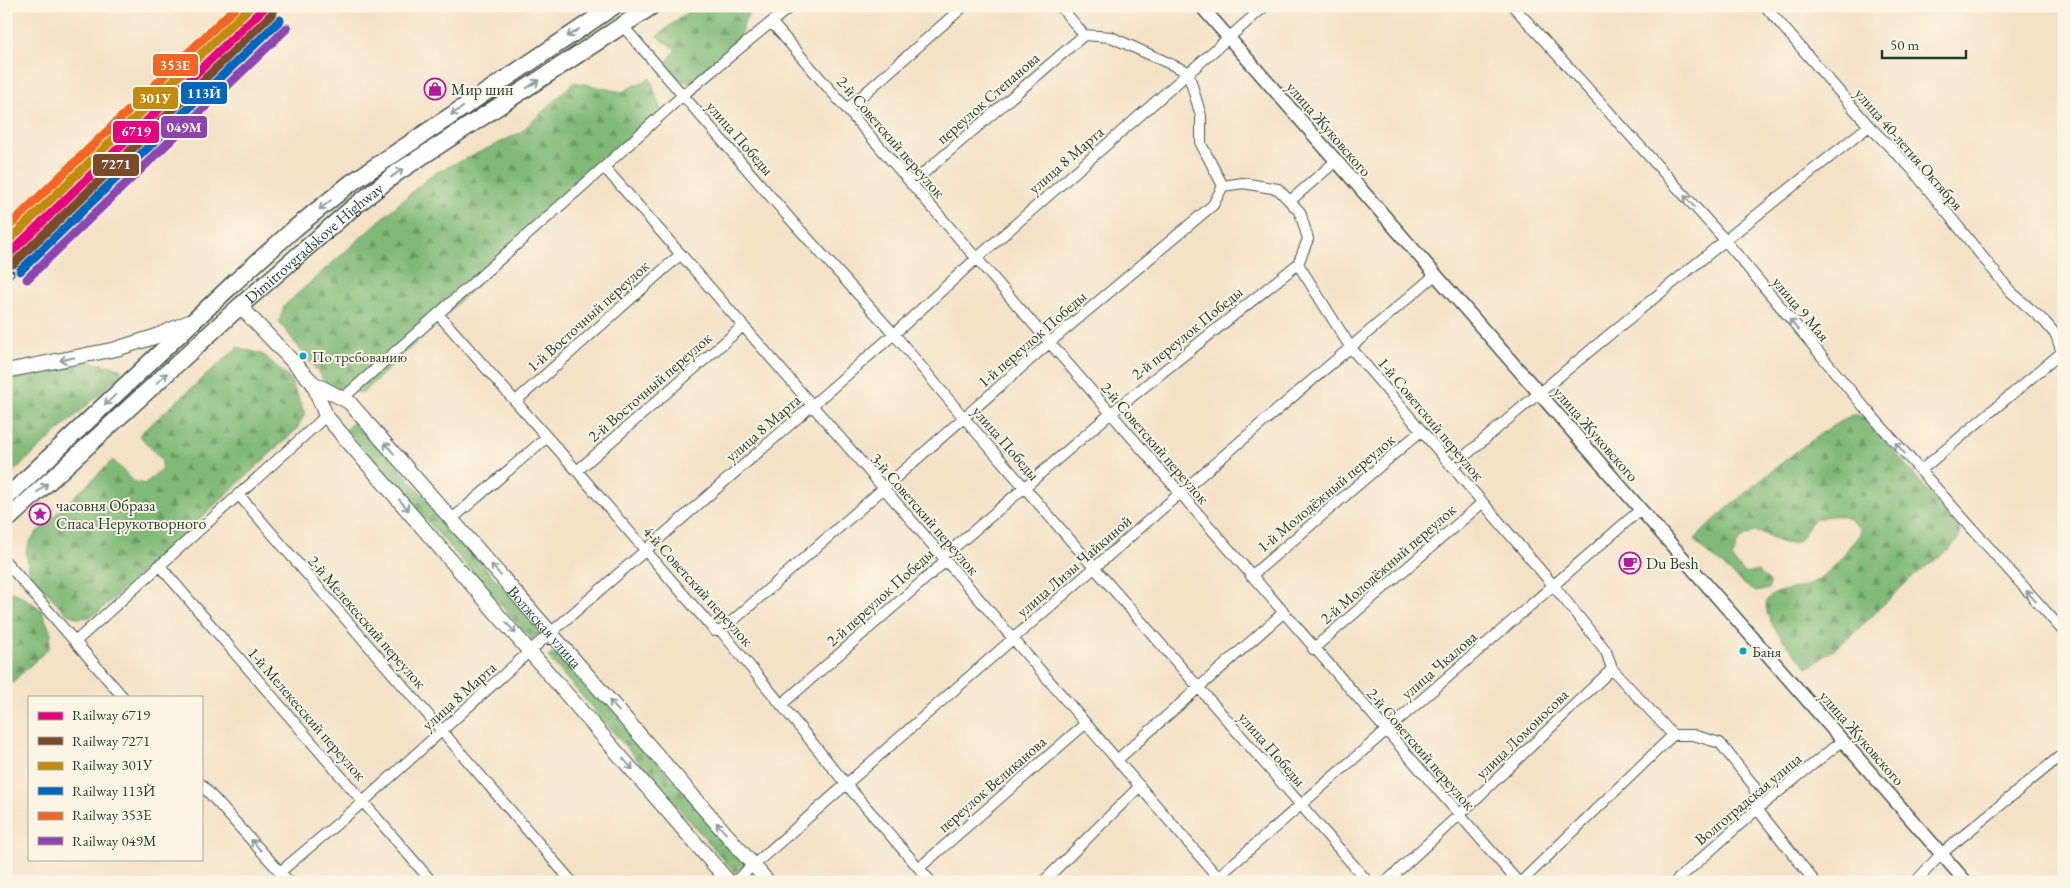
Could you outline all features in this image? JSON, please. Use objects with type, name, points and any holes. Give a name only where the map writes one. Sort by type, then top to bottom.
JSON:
[{"type":"highway","name":"Dimitrovgradskoye Highway","points":[[6,498],[226,292],[294,230],[351,183],[614,6]]},
{"type":"highway","name":"Dimitrovgradskoye Highway","points":[[6,521],[240,306],[350,210],[398,172],[652,6]]},
{"type":"highway","name":"Волжская улица","points":[[226,292],[240,306]]},
{"type":"main road","name":"Волжская улица","points":[[240,306],[313,383],[349,402],[768,882]]},
{"type":"main road","points":[[6,371],[116,349],[154,337],[197,319]]},
{"type":"main road","name":"Волжская улица","points":[[313,383],[326,416],[530,650],[728,882]]},
{"type":"street","points":[[343,398],[683,95],[791,6]]},
{"type":"street","points":[[847,109],[964,6]]},
{"type":"street","points":[[1060,6],[1084,35],[1111,37],[1188,72],[1201,116],[1200,144],[1223,186],[1243,183],[1278,189],[1300,212],[1308,239],[1298,264]]},
{"type":"street","name":"улица Жуковского","points":[[1201,6],[1966,882]]},
{"type":"street","name":"улица 8 Марта","points":[[280,872],[363,802],[530,650],[894,334],[977,258],[1265,6]]},
{"type":"street","name":"улица 9 Мая","points":[[1513,6],[1724,240],[1811,345],[1920,471],[2064,632]]},
{"type":"street","name":"улица 40-летия Октября","points":[[1766,6],[1869,126],[1911,168],[2010,291],[2051,328],[2056,335],[2063,356]]},
{"type":"street","name":"2-й Советский переулок","points":[[772,23],[1385,731],[1519,882]]},
{"type":"street","name":"улица Победы","points":[[622,25],[894,334],[964,418],[1368,882]]},
{"type":"street","name":"переулок Степанова","points":[[911,184],[1084,35]]},
{"type":"street","points":[[1452,467],[1538,393],[1724,240],[1869,126]]},
{"type":"street","points":[[1290,201],[1336,161]]},
{"type":"street","name":"3-й Советский переулок","points":[[604,167],[812,405],[882,489],[946,559],[1012,639],[1140,786],[1217,880]]},
{"type":"street","name":"1-й переулок Победы","points":[[721,631],[1049,343],[1213,205],[1223,186]]},
{"type":"street","name":"1-й Восточный переулок","points":[[516,401],[681,254]]},
{"type":"street","name":"1-й Советский переулок","points":[[1298,264],[1351,348],[1554,585],[1606,651],[1612,669],[1673,735]]},
{"type":"street","name":"2-й переулок Победы","points":[[781,705],[940,566],[949,552],[1024,487],[1110,414],[1298,264]]},
{"type":"street","name":"улица Лизы Чайкиной","points":[[734,882],[1179,494],[1435,274]]},
{"type":"street","name":"4-й Советский переулок","points":[[438,314],[715,631],[721,631],[846,784],[931,882]]},
{"type":"street","name":"2-й Восточный переулок","points":[[577,471],[743,326]]},
{"type":"street","points":[[1920,471],[2063,356]]},
{"type":"street","points":[[75,642],[326,416]]},
{"type":"street","name":"1-й Молодёжный переулок","points":[[1251,576],[1421,432]]},
{"type":"street","points":[[452,519],[547,437]]},
{"type":"street","name":"2-й Мелекесский переулок","points":[[238,494],[572,882]]},
{"type":"street","name":"2-й Молодёжный переулок","points":[[1314,649],[1482,503]]},
{"type":"street","name":"улица Чкалова","points":[[1217,880],[1301,804],[1640,510]]},
{"type":"street","points":[[6,562],[122,696]]},
{"type":"street","name":"1-й Мелекесский переулок","points":[[159,565],[432,882]]},
{"type":"street","points":[[1117,760],[1283,613]]},
{"type":"street","name":"улица Ломоносова","points":[[1386,882],[1612,669]]},
{"type":"street","name":"переулок Великанова","points":[[919,868],[1085,724]]},
{"type":"street","points":[[1519,882],[1673,735],[1693,735],[1720,743],[1754,786],[1757,809],[1815,882]]},
{"type":"street","name":"Волгоградская улица","points":[[1675,882],[1757,809],[1842,740]]},
{"type":"street","points":[[1916,880],[1942,854],[2064,753]]},
{"type":"street","points":[[202,785],[289,882]]},
{"type":"street","points":[[1043,882],[1140,786]]},
{"type":"green space","points":[[695,6],[747,6],[749,14],[736,46],[695,85],[678,79],[666,63],[676,50],[657,36]]},
{"type":"green space","points":[[650,78],[661,110],[363,393],[331,389],[279,322],[284,306],[431,175],[520,133],[574,82],[622,92]]},
{"type":"green space","points":[[238,347],[264,355],[290,379],[305,414],[296,430],[101,610],[90,617],[79,618],[66,613],[30,574],[26,553],[29,543],[37,532],[113,460],[135,482],[145,484],[162,468],[162,460],[139,435]]},
{"type":"green space","points":[[91,362],[120,368],[122,374],[6,478],[6,381]]},
{"type":"green space","points":[[1852,415],[1858,415],[1868,420],[1958,527],[1960,532],[1958,539],[1951,548],[1910,579],[1853,634],[1813,665],[1807,667],[1774,627],[1767,610],[1767,601],[1778,592],[1804,586],[1822,576],[1841,559],[1859,536],[1861,530],[1848,519],[1833,516],[1813,521],[1802,537],[1794,543],[1779,541],[1760,533],[1753,533],[1745,537],[1736,545],[1732,559],[1745,574],[1758,571],[1770,584],[1768,589],[1756,592],[1703,550],[1695,539],[1730,506],[1787,459],[1819,435]]},
{"type":"green space","points":[[357,419],[541,632],[532,640],[346,429]]},
{"type":"green space","points":[[6,590],[20,595],[41,609],[51,633],[49,648],[6,688]]},
{"type":"green space","points":[[558,648],[746,864],[735,873],[548,657]]},
{"type":"railway","points":[[6,279],[281,6]]},
{"type":"railway","points":[[100,177],[151,116]]},
{"type":"rail line","name":"353Е","points":[[6,229],[237,6]]},
{"type":"rail line","name":"301У","points":[[6,243],[251,6]]},
{"type":"rail line","name":"6719","points":[[6,257],[266,6]]},
{"type":"rail line","name":"7271","points":[[13,264],[273,13]]},
{"type":"rail line","name":"113Й","points":[[20,271],[280,20]]},
{"type":"rail line","name":"049М","points":[[27,279],[287,28]]},
{"type":"place","name":"Мир шин","points":[[435,89]]},
{"type":"place","name":"По требованию","points":[[303,356]]},
{"type":"place","name":"часовня Образа Спаса Нерукотворного","points":[[40,514]]},
{"type":"place","name":"Du Besh","points":[[1630,563]]},
{"type":"place","name":"Баня","points":[[1743,651]]}]
